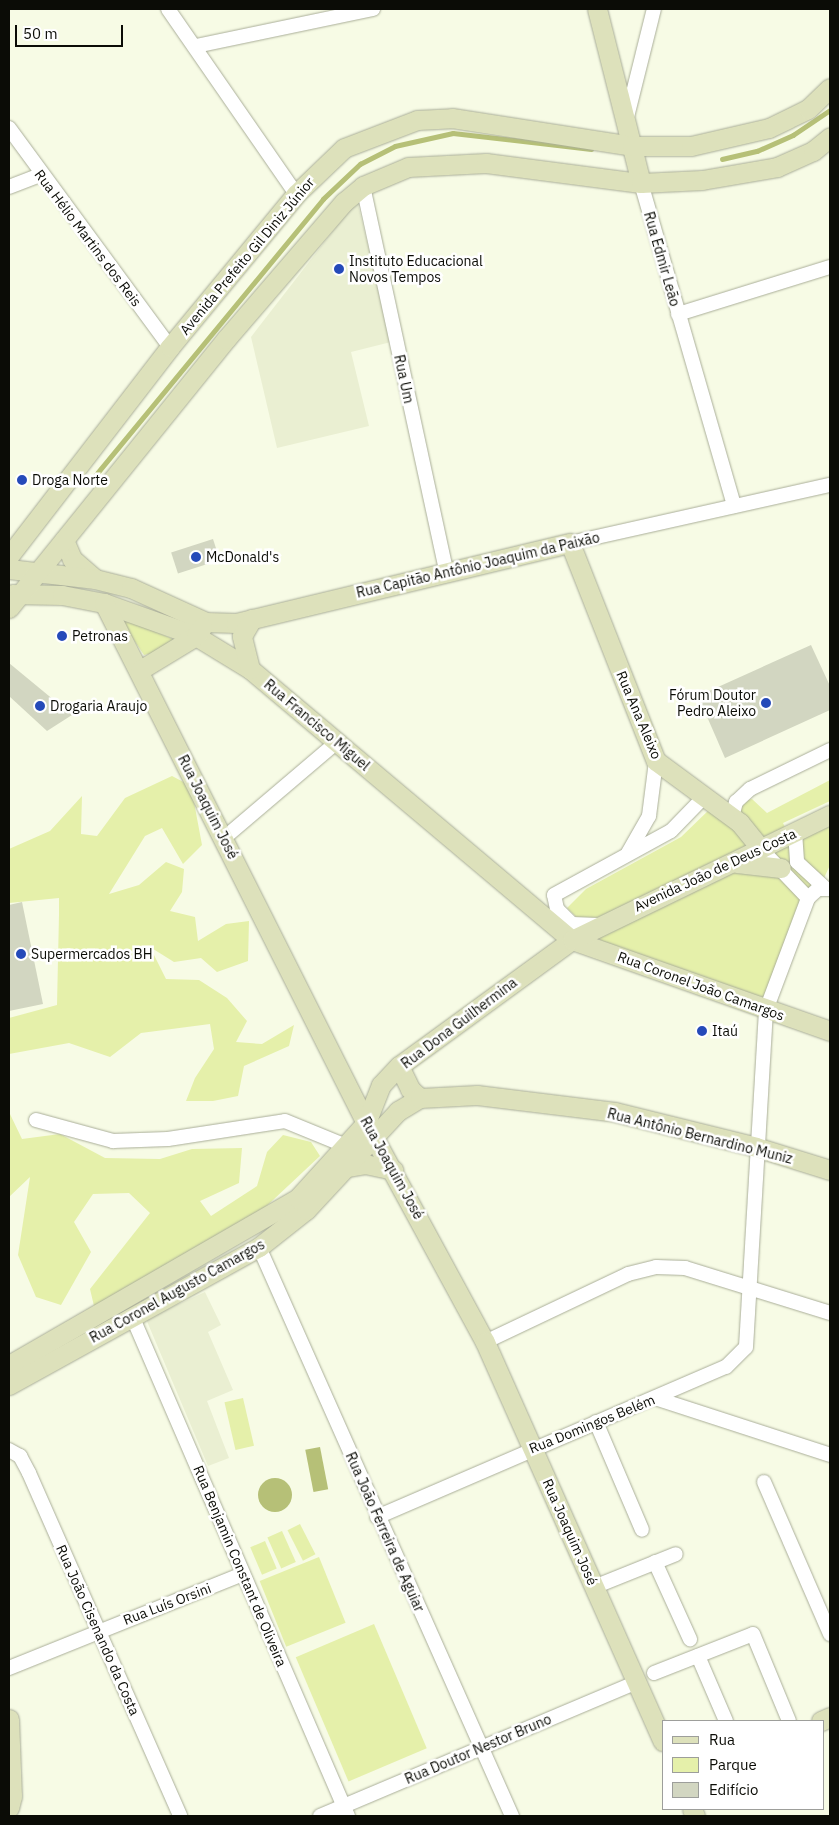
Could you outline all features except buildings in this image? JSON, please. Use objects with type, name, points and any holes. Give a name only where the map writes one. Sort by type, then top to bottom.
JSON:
[{"type":"main road","points":[[597,9],[626,117]]},
{"type":"main road","name":"Avenida Prefeito Gil Diniz Júnior","points":[[9,556],[170,347],[296,194],[344,148],[417,120],[452,118],[632,146],[691,146],[769,128],[808,109],[830,88]]},
{"type":"main road","name":"Rua Edmir Leão","points":[[626,117],[641,183]]},
{"type":"main road","points":[[12,599],[40,570],[226,338],[344,202],[363,186],[408,167],[486,163],[641,183],[742,176],[795,159],[830,137]]},
{"type":"main road","points":[[64,540],[72,559],[95,579]]},
{"type":"main road","name":"Rua Capitão Antônio Joaquim da Paixão","points":[[140,670],[201,629],[252,619],[446,571],[570,543]]},
{"type":"main road","name":"Rua Ana Aleixo","points":[[570,543],[656,761],[732,817],[761,849]]},
{"type":"main road","name":"Rua Francisco Miguel","points":[[9,569],[40,570],[95,579],[131,588],[201,629],[250,668],[572,940]]},
{"type":"main road","name":"Rua Francisco Miguel","points":[[12,599],[62,594],[104,603],[201,629]]},
{"type":"main road","name":"Rua Joaquim José","points":[[104,603],[140,670],[370,1130],[485,1342],[662,1739]]},
{"type":"main road","points":[[250,668],[242,636],[252,619]]},
{"type":"main road","name":"Avenida João de Deus Costa","points":[[572,940],[599,925],[733,864],[830,815]]},
{"type":"main road","points":[[733,864],[781,868]]},
{"type":"main road","name":"Rua Dona Guilhermina","points":[[370,1130],[381,1085],[399,1066],[572,940]]},
{"type":"main road","name":"Rua Coronel João Camargos","points":[[572,940],[830,1031]]},
{"type":"main road","points":[[399,1066],[410,1088],[420,1098]]},
{"type":"main road","name":"Rua Antônio Bernardino Muniz","points":[[420,1098],[477,1095],[615,1112],[756,1147],[830,1170]]},
{"type":"main road","name":"Rua Coronel Augusto Camargos","points":[[9,1365],[268,1218],[298,1198],[346,1146],[420,1098]]},
{"type":"main road","name":"Rua Coronel Augusto Camargos","points":[[9,1385],[259,1247],[306,1210],[347,1167],[370,1130]]},
{"type":"main road","points":[[347,1167],[365,1164],[393,1170]]},
{"type":"main road","points":[[9,1719],[12,1796],[9,1808]]},
{"type":"street","points":[[168,9],[196,46],[296,194]]},
{"type":"street","points":[[196,46],[373,9]]},
{"type":"street","name":"Rua Edmir Leão","points":[[626,117],[654,9]]},
{"type":"street","name":"Rua Hélio Martins dos Reis","points":[[9,128],[40,175],[170,347]]},
{"type":"street","points":[[9,187],[40,175]]},
{"type":"street","name":"Rua Edmir Leão","points":[[641,183],[734,506]]},
{"type":"street","name":"Rua Um","points":[[363,186],[446,571]]},
{"type":"street","points":[[678,314],[830,267]]},
{"type":"street","name":"Rua Capitão Antônio Joaquim da Paixão","points":[[570,543],[830,485]]},
{"type":"street","points":[[223,839],[337,742]]},
{"type":"street","points":[[732,817],[736,802],[750,789],[830,750]]},
{"type":"street","points":[[626,855],[648,816],[656,761]]},
{"type":"street","points":[[533,907],[671,831],[704,797]]},
{"type":"street","points":[[761,849],[808,898],[827,888],[797,862],[795,832]]},
{"type":"street","name":"Avenida João de Deus Costa","points":[[554,895],[557,909],[572,924],[599,925]]},
{"type":"street","name":"Rua Domingos Belém","points":[[377,1516],[726,1367],[746,1347],[751,1288],[756,1147],[766,1010],[808,898]]},
{"type":"street","points":[[36,1120],[114,1141],[168,1139],[286,1121],[346,1146]]},
{"type":"street","name":"Rua João Ferreira de Aguiar","points":[[259,1247],[512,1816]]},
{"type":"street","points":[[485,1342],[628,1274],[656,1267],[685,1268],[830,1313]]},
{"type":"street","name":"Rua Benjamin Constant de Oliveira","points":[[132,1316],[346,1811]]},
{"type":"street","points":[[655,1398],[830,1455]]},
{"type":"street","points":[[596,1422],[642,1530]]},
{"type":"street","name":"Rua João Cisenando da Costa","points":[[9,1450],[20,1456],[180,1816]]},
{"type":"street","points":[[764,1482],[830,1634]]},
{"type":"street","points":[[594,1587],[676,1554]]},
{"type":"street","points":[[655,1562],[690,1639]]},
{"type":"street","name":"Rua Luís Orsini","points":[[9,1668],[243,1574]]},
{"type":"street","points":[[654,1673],[753,1634],[789,1720]]},
{"type":"street","points":[[698,1656],[726,1720]]},
{"type":"street","name":"Rua Doutor Nestor Bruno","points":[[320,1816],[346,1811],[482,1746],[637,1682]]},
{"type":"shaded area","name":"Instituto Educacional Novos Tempos","points":[[357,200],[391,342],[351,352],[369,426],[277,448],[251,337]]},
{"type":"shaded area","points":[[205,1292],[221,1325],[208,1332],[233,1390],[207,1401],[229,1458],[208,1466],[146,1319]]},
{"type":"shaded area","points":[[320,1447],[328,1489],[313,1492],[305,1450]]},
{"type":"shaded area","points":[[275,1478],[287,1483],[292,1495],[287,1507],[275,1512],[263,1507],[258,1495],[263,1483]]},
{"type":"green space","points":[[116,614],[175,640],[163,651],[144,655]]},
{"type":"green space","points":[[172,776],[191,786],[202,845],[183,864],[162,828],[145,836],[109,894],[139,885],[166,862],[184,869],[182,892],[170,911],[195,917],[198,941],[226,924],[249,921],[248,961],[217,972],[201,958],[174,962],[150,947],[166,979],[199,980],[227,998],[247,1021],[236,1042],[262,1044],[294,1025],[289,1046],[244,1066],[238,1096],[213,1101],[186,1101],[195,1078],[214,1049],[210,1024],[141,1033],[110,1057],[69,1043],[9,1054],[9,1018],[57,1005],[59,898],[9,903],[9,849],[50,831],[82,796],[81,834],[97,836],[125,798]]},
{"type":"green space","points":[[830,780],[830,801],[783,823],[792,842],[830,821],[830,865],[768,1000],[613,952],[567,908],[586,889],[681,837],[711,808],[752,799],[767,813]]},
{"type":"green space","points":[[9,1112],[22,1139],[60,1134],[105,1158],[160,1159],[192,1149],[242,1148],[239,1183],[200,1201],[211,1216],[257,1186],[267,1152],[283,1135],[311,1142],[320,1156],[257,1215],[94,1306],[90,1289],[150,1213],[129,1193],[93,1194],[74,1222],[91,1252],[61,1305],[36,1297],[18,1255],[30,1177],[9,1197]]},
{"type":"green space","points":[[243,1398],[254,1446],[236,1450],[224,1402]]},
{"type":"green space","points":[[300,1524],[315,1554],[303,1561],[288,1530]]},
{"type":"green space","points":[[282,1531],[296,1562],[281,1569],[267,1538]]},
{"type":"green space","points":[[265,1541],[277,1569],[262,1575],[250,1547]]},
{"type":"green space","points":[[319,1557],[346,1623],[286,1647],[260,1581]]},
{"type":"green space","points":[[374,1624],[427,1748],[349,1781],[296,1657]]},
{"type":"waterway","points":[[722,159],[757,151],[793,135],[830,110]]},
{"type":"waterway","points":[[94,477],[323,199],[360,164],[395,146],[453,133],[591,149]]},
{"type":"place","name":"Instituto Educacional Novos Tempos","points":[[339,269]]},
{"type":"place","name":"Droga Norte","points":[[22,480]]},
{"type":"place","name":"McDonald's","points":[[196,557]]},
{"type":"place","name":"Petronas","points":[[62,636]]},
{"type":"place","name":"Fórum Doutor Pedro Aleixo","points":[[766,703]]},
{"type":"place","name":"Drogaria Araujo","points":[[40,706]]},
{"type":"place","name":"Supermercados BH","points":[[21,954]]},
{"type":"place","name":"Itaú","points":[[702,1031]]}]
